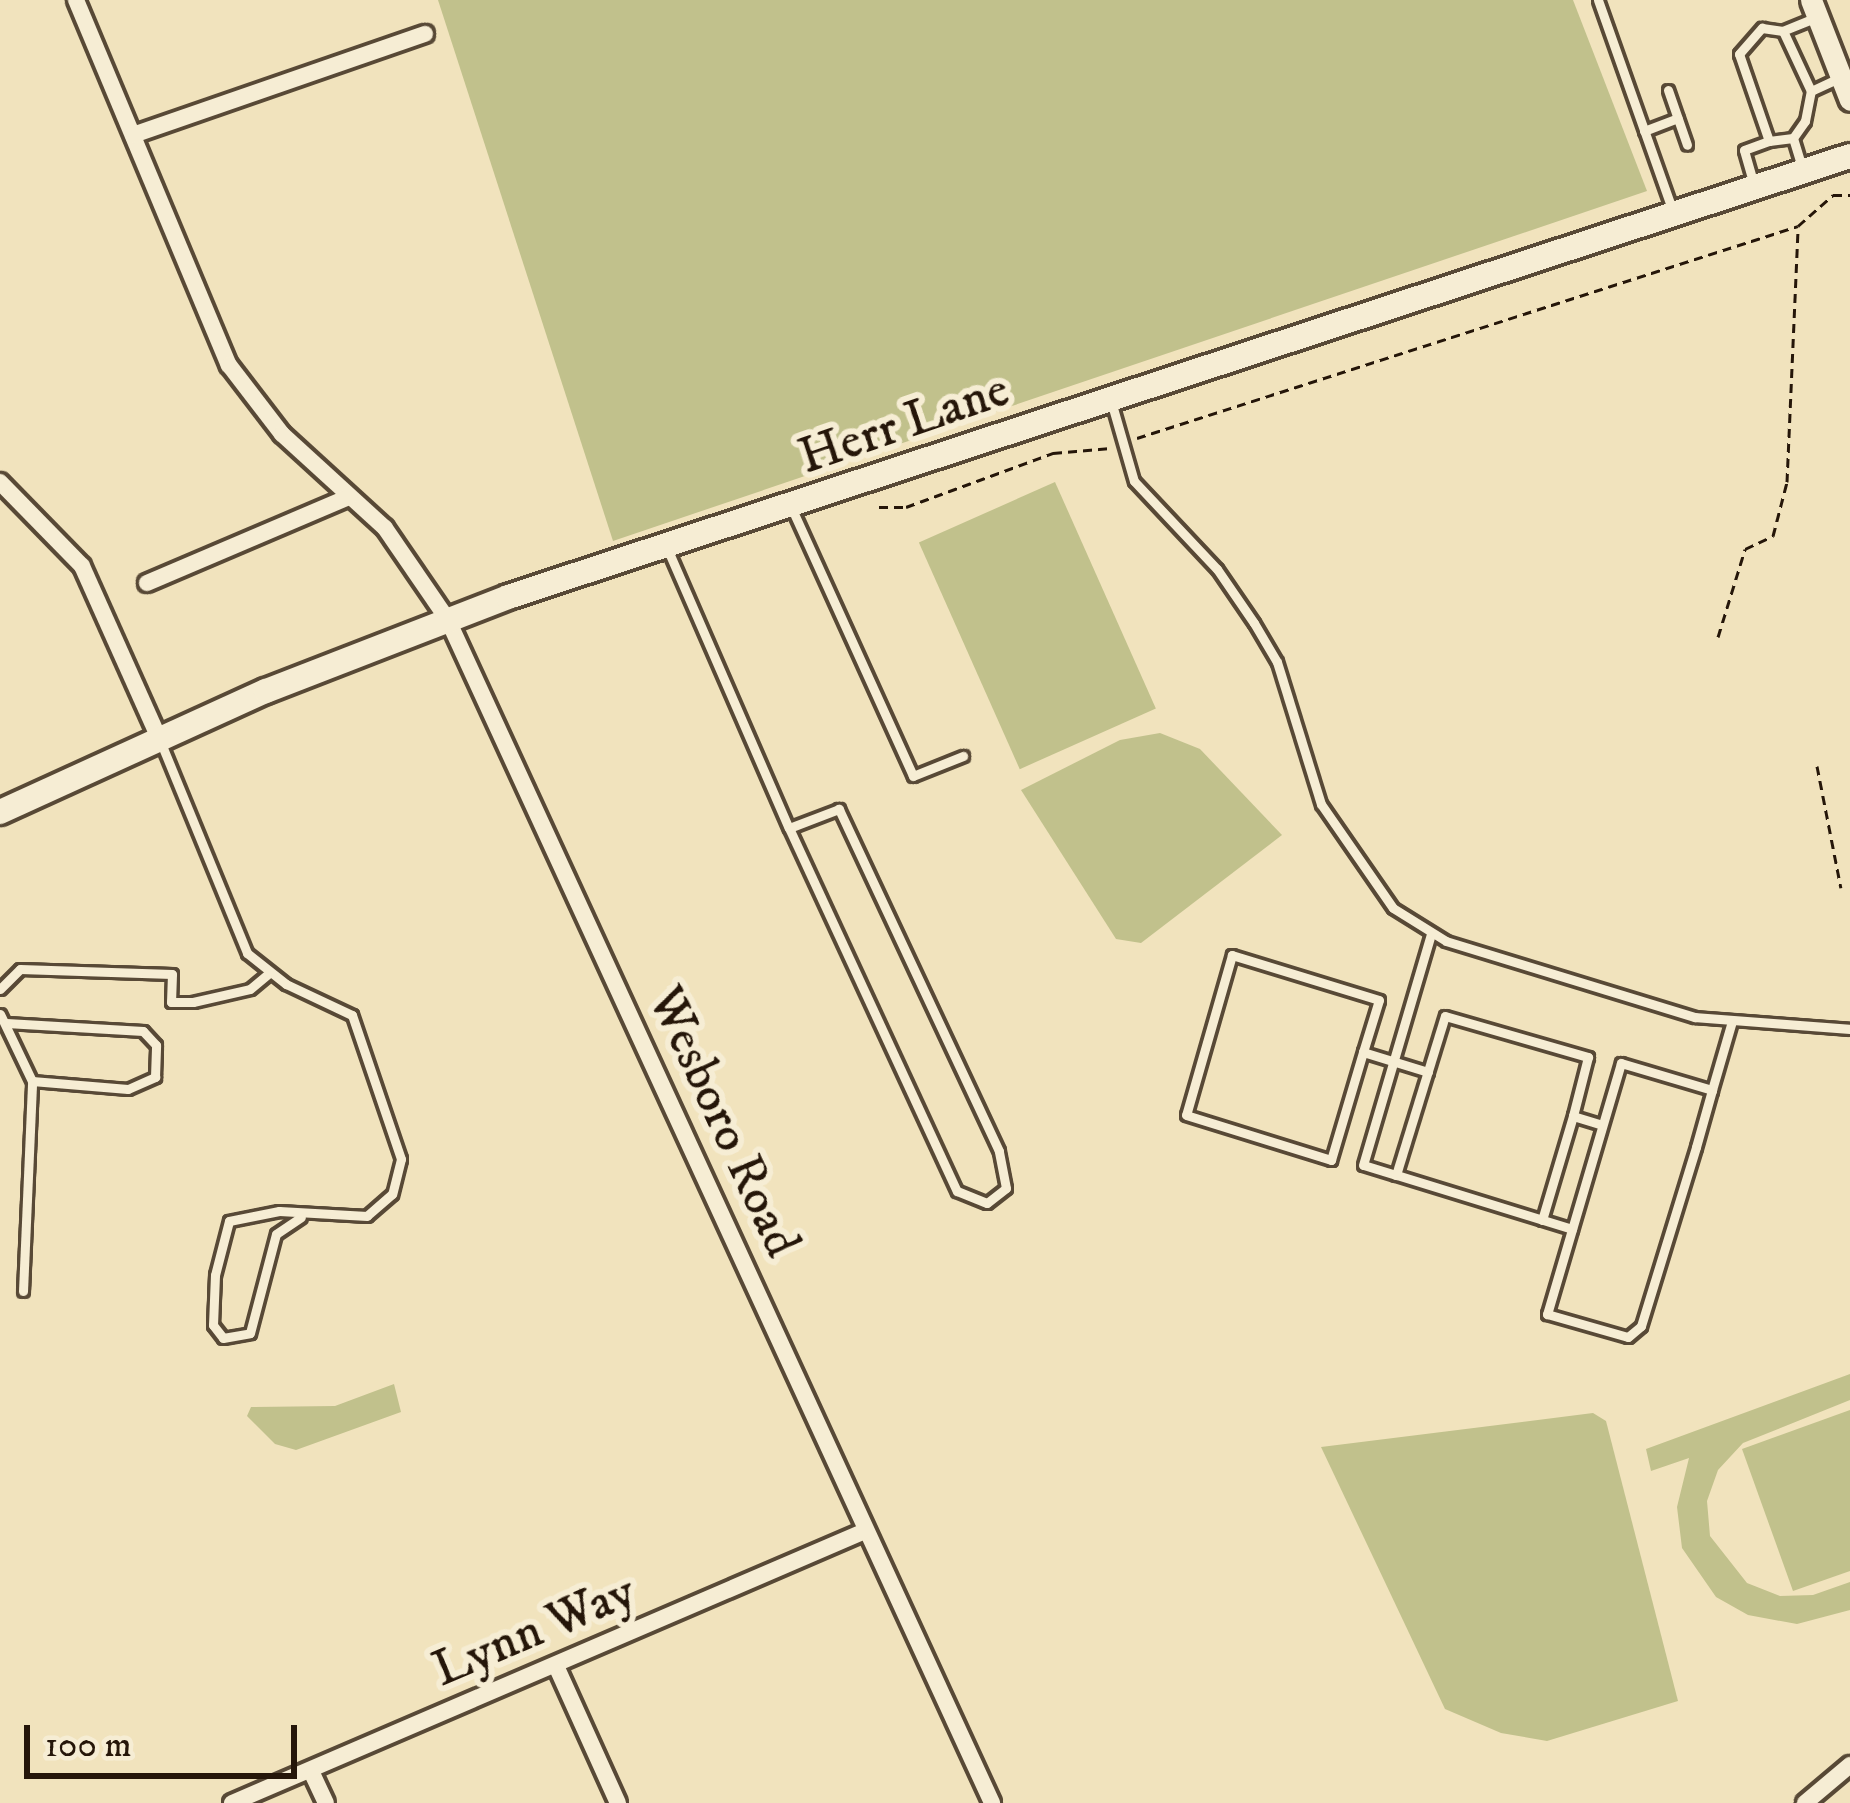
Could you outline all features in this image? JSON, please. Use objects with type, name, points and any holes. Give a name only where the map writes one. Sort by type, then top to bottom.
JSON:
[{"type":"main road","name":"Herr Lane","points":[[0,812],[159,738],[448,620],[1850,156]]},
{"type":"street","name":"Wesboro Road","points":[[76,0],[229,365],[282,434],[410,558],[448,620],[992,1803]]},
{"type":"street","points":[[1814,8],[1850,100]]},
{"type":"street","points":[[133,135],[425,34]]},
{"type":"street","points":[[0,482],[82,566],[159,738]]},
{"type":"street","points":[[147,583],[349,497]]},
{"type":"street","name":"Lynn Way","points":[[232,1803],[557,1668],[865,1531]]},
{"type":"street","points":[[557,1668],[618,1803]]},
{"type":"street","points":[[1805,1803],[1850,1765]]},
{"type":"street","points":[[311,1771],[326,1803]]},
{"type":"lane","points":[[1598,0],[1673,212]]},
{"type":"lane","points":[[1769,141],[1739,55],[1762,28],[1783,31],[1814,8]]},
{"type":"lane","points":[[1754,186],[1744,150],[1792,138],[1808,114],[1810,91],[1783,31]]},
{"type":"lane","points":[[1810,91],[1841,76]]},
{"type":"lane","points":[[1668,90],[1687,145]]},
{"type":"lane","points":[[1645,130],[1678,118]]},
{"type":"lane","points":[[1792,138],[1803,170]]},
{"type":"lane","points":[[1112,401],[1134,481],[1217,569],[1277,662],[1304,763],[1345,844],[1393,908],[1431,934],[1650,1004],[1732,1021],[1850,1029]]},
{"type":"lane","points":[[792,509],[913,776],[963,756]]},
{"type":"lane","points":[[667,548],[789,828],[957,1191],[987,1203],[1006,1189],[999,1151],[839,809],[789,828]]},
{"type":"lane","points":[[159,738],[247,953],[269,973],[352,1015],[398,1143],[398,1178],[382,1208],[358,1218],[245,1213],[223,1227],[213,1324],[223,1338],[250,1333],[276,1234],[301,1217]]},
{"type":"lane","points":[[1431,934],[1363,1165],[1572,1229]]},
{"type":"lane","points":[[1232,956],[1379,1000],[1364,1052],[1330,1160],[1186,1115],[1232,956]]},
{"type":"lane","points":[[0,989],[20,969],[172,974],[171,1002],[193,1002],[250,989],[269,973]]},
{"type":"lane","points":[[1396,1175],[1444,1016],[1588,1057],[1542,1220]]},
{"type":"lane","points":[[1712,1090],[1621,1064],[1547,1314],[1628,1337],[1647,1308],[1712,1090],[1732,1021]]},
{"type":"lane","points":[[23,1291],[32,1081],[5,1022],[130,1027],[156,1045],[154,1077],[140,1088],[32,1081]]},
{"type":"lane","points":[[1364,1052],[1428,1072]]},
{"type":"lane","points":[[1573,1116],[1602,1125]]},
{"type":"path","points":[[878,507],[906,507],[1053,453],[1101,454],[1122,443],[1798,226],[1833,195],[1850,195]]},
{"type":"path","points":[[1718,637],[1744,549],[1774,536],[1786,482],[1798,226]]},
{"type":"path","points":[[1817,766],[1841,888]]},
{"type":"green space","points":[[438,0],[1573,0],[1647,191],[613,541]]},
{"type":"green space","points":[[1055,482],[1156,709],[1020,769],[919,543]]},
{"type":"green space","points":[[1160,733],[1200,749],[1282,835],[1141,943],[1116,939],[1021,790],[1120,740]]},
{"type":"green space","points":[[1850,1374],[1850,1400],[1743,1443],[1718,1470],[1707,1501],[1710,1536],[1747,1583],[1780,1596],[1813,1595],[1850,1582],[1850,1610],[1797,1624],[1748,1615],[1716,1597],[1682,1548],[1677,1507],[1689,1458],[1651,1471],[1646,1449]]},
{"type":"green space","points":[[394,1384],[401,1412],[296,1450],[275,1444],[247,1416],[251,1407],[335,1406]]},
{"type":"green space","points":[[1850,1410],[1850,1571],[1793,1591],[1742,1449]]},
{"type":"green space","points":[[1593,1413],[1606,1421],[1678,1701],[1547,1741],[1501,1733],[1445,1709],[1321,1447]]}]
